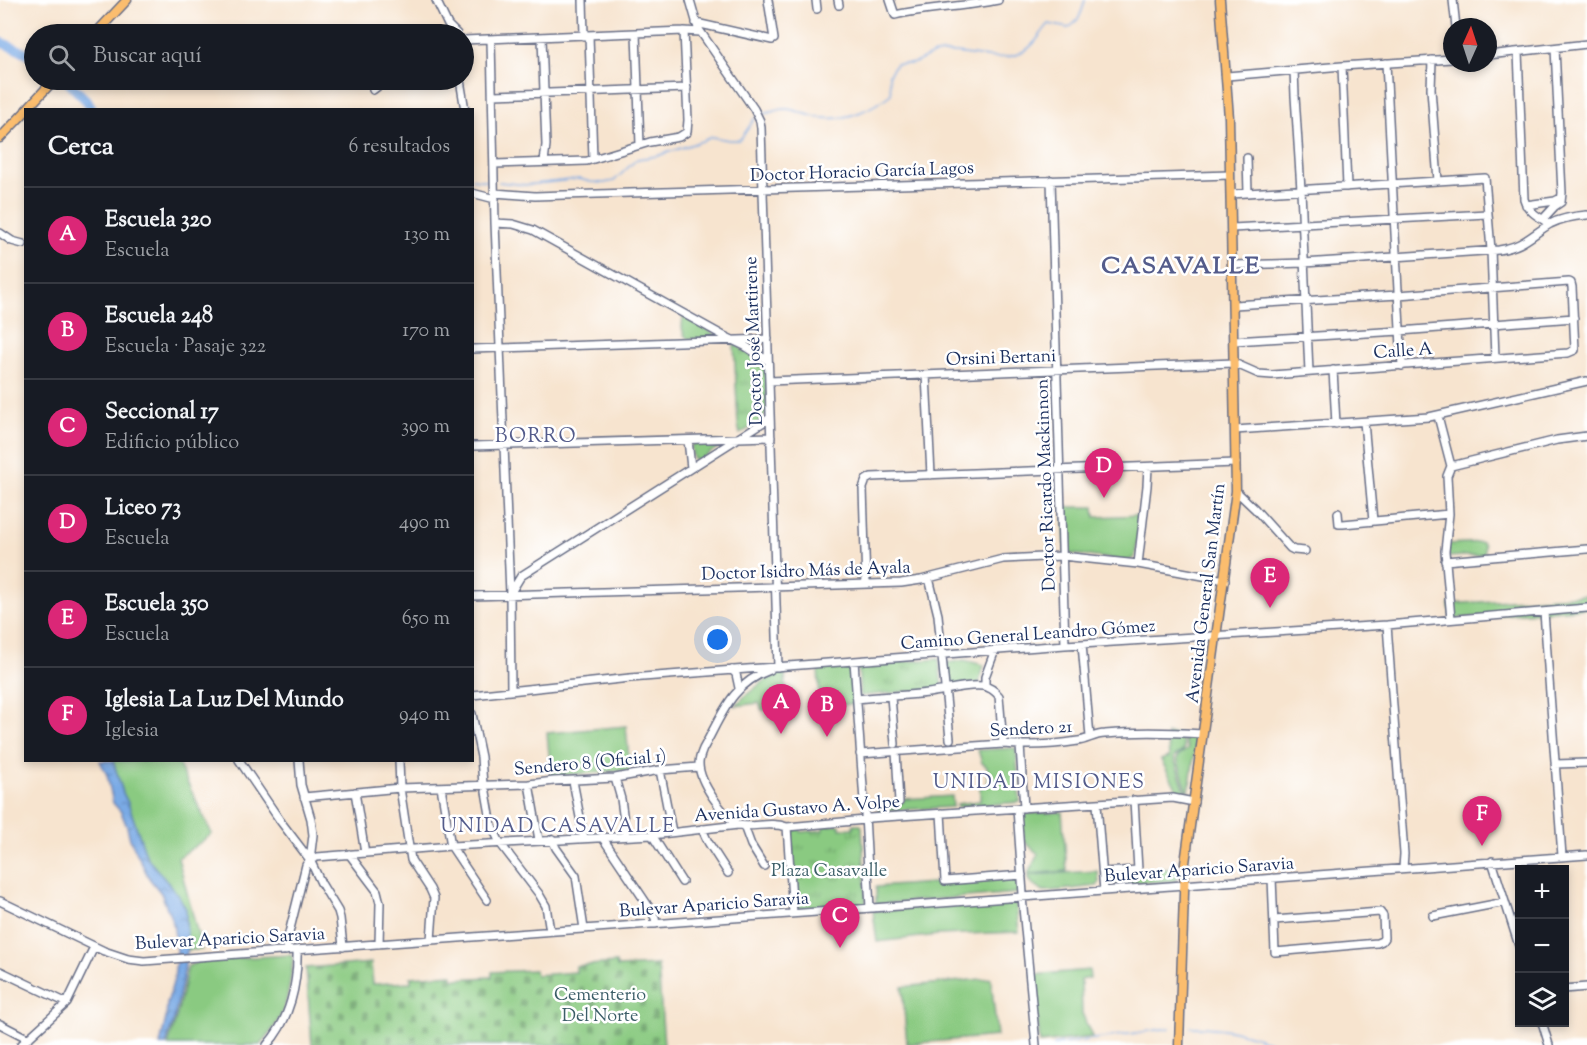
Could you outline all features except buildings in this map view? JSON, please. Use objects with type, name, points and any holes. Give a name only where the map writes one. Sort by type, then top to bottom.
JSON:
[{"type":"main road","points":[[104,24],[127,0]]},
{"type":"main road","name":"Avenida General San Martín","points":[[1179,1045],[1185,862],[1236,491],[1231,194],[1227,76],[1220,0]]},
{"type":"main road","points":[[28,108],[45,90]]},
{"type":"main road","points":[[0,138],[24,112]]},
{"type":"street","points":[[436,0],[449,24]]},
{"type":"street","points":[[583,0],[591,91],[593,159]]},
{"type":"street","name":"Doctor José Martirene","points":[[690,0],[700,32],[760,121],[778,667]]},
{"type":"street","points":[[696,23],[768,40],[774,39],[768,0]]},
{"type":"street","points":[[816,0],[817,9]]},
{"type":"street","points":[[890,0],[895,15],[998,0]]},
{"type":"street","points":[[1453,0],[1455,18]]},
{"type":"street","points":[[495,164],[578,162],[679,137],[687,132],[684,31]]},
{"type":"street","points":[[474,40],[700,32]]},
{"type":"street","points":[[636,33],[640,145]]},
{"type":"street","points":[[542,38],[546,145],[544,162]]},
{"type":"street","points":[[491,39],[495,223],[510,594],[511,691]]},
{"type":"street","points":[[1497,54],[1587,44]]},
{"type":"street","points":[[1543,219],[1561,202],[1562,198],[1555,48]]},
{"type":"street","points":[[1518,52],[1526,205],[1531,212],[1550,224]]},
{"type":"street","points":[[1227,76],[1443,59]]},
{"type":"street","points":[[1432,60],[1431,89],[1438,182]]},
{"type":"street","points":[[1386,63],[1402,366]]},
{"type":"street","points":[[1342,66],[1347,187]]},
{"type":"street","points":[[1294,70],[1309,372]]},
{"type":"street","points":[[493,94],[687,88]]},
{"type":"street","points":[[462,90],[465,108]]},
{"type":"street","points":[[1247,158],[1248,193]]},
{"type":"street","name":"Doctor Horacio García Lagos","points":[[474,193],[535,196],[1230,175]]},
{"type":"street","points":[[1231,194],[1485,178],[1491,250],[1495,358]]},
{"type":"street","name":"Doctor Ricardo Mackinnon","points":[[1051,180],[1065,645]]},
{"type":"street","points":[[1526,205],[1562,198]]},
{"type":"street","points":[[1232,228],[1487,213]]},
{"type":"street","points":[[1233,265],[1396,257],[1512,248],[1550,224],[1587,215]]},
{"type":"street","points":[[495,223],[513,224],[533,230],[760,354],[768,361]]},
{"type":"street","points":[[0,233],[12,241],[24,244]]},
{"type":"street","points":[[1234,305],[1566,282],[1571,283],[1574,318],[1234,341]]},
{"type":"street","name":"Calle A","points":[[1234,363],[1263,374],[1568,353],[1575,350],[1574,318]]},
{"type":"street","points":[[474,349],[768,339]]},
{"type":"street","name":"Orsini Bertani","points":[[769,381],[1234,363]]},
{"type":"street","points":[[1333,370],[1336,424]]},
{"type":"street","points":[[926,375],[931,474]]},
{"type":"street","points":[[1235,430],[1438,416],[1587,381]]},
{"type":"street","points":[[1438,416],[1451,466],[1447,476],[1449,514],[1445,545],[1450,619]]},
{"type":"street","points":[[510,594],[521,576],[770,418]]},
{"type":"street","points":[[1364,422],[1373,521]]},
{"type":"street","points":[[1451,466],[1587,436]]},
{"type":"street","points":[[474,446],[771,437]]},
{"type":"street","points":[[688,440],[691,468]]},
{"type":"street","points":[[866,584],[863,488],[866,480],[871,477],[1236,464]]},
{"type":"street","points":[[1138,564],[1148,467]]},
{"type":"street","points":[[1236,491],[1290,548],[1305,551]]},
{"type":"street","points":[[1338,513],[1339,524],[1343,525],[1449,514]]},
{"type":"street","points":[[1445,561],[1587,549]]},
{"type":"street","name":"Doctor Isidro Más de Ayala","points":[[474,596],[901,583],[1004,559],[1062,556],[1138,564],[1225,580]]},
{"type":"street","points":[[928,578],[938,615],[950,739]]},
{"type":"street","name":"Camino General Leandro Gómez","points":[[474,695],[732,670],[1065,645],[1387,625],[1587,608]]},
{"type":"street","points":[[1544,612],[1562,856]]},
{"type":"street","points":[[1387,625],[1404,854],[1403,868]]},
{"type":"street","points":[[1082,644],[1090,736]]},
{"type":"street","points":[[995,650],[984,677],[988,687],[999,696],[1003,744]]},
{"type":"street","points":[[854,661],[870,908]]},
{"type":"street","points":[[764,866],[741,826],[728,818],[715,800],[699,767],[703,749],[728,702],[739,688],[750,679],[778,667]]},
{"type":"street","points":[[732,670],[736,674],[739,688]]},
{"type":"street","points":[[857,699],[946,691],[963,687],[988,687]]},
{"type":"street","points":[[891,697],[899,802]]},
{"type":"street","points":[[474,724],[492,826],[500,843],[546,906],[550,931]]},
{"type":"street","name":"Sendero 21","points":[[860,754],[895,748],[1080,741],[1090,736],[1103,734],[1149,732],[1203,734]]},
{"type":"street","points":[[1020,745],[1022,897],[1036,1045]]},
{"type":"street","points":[[240,762],[280,822],[310,860],[338,911],[344,946]]},
{"type":"street","points":[[286,951],[288,933],[306,865],[310,860],[313,835],[312,819],[304,797],[299,762]]},
{"type":"street","points":[[399,762],[400,788],[411,860],[434,898],[431,940]]},
{"type":"street","points":[[1555,764],[1587,763]]},
{"type":"street","name":"Sendero 8 (Oficial 1)","points":[[304,797],[400,788],[485,789],[615,778],[660,770],[699,767]]},
{"type":"street","points":[[660,770],[672,832]]},
{"type":"street","points":[[615,778],[627,836]]},
{"type":"street","points":[[573,781],[584,838]]},
{"type":"street","points":[[529,784],[539,840]]},
{"type":"street","points":[[441,787],[451,846],[487,900]]},
{"type":"street","points":[[355,792],[365,853]]},
{"type":"street","name":"Avenida Gustavo A. Volpe","points":[[310,860],[317,857],[451,846],[652,835],[774,824],[787,827],[869,818],[1134,800],[1173,798],[1194,802]]},
{"type":"street","points":[[1102,872],[1138,870],[1134,800]]},
{"type":"street","points":[[1097,804],[1104,891]]},
{"type":"street","points":[[941,813],[945,881],[1022,875]]},
{"type":"street","points":[[787,827],[794,914]]},
{"type":"street","points":[[702,829],[728,873]]},
{"type":"street","points":[[652,835],[682,882]]},
{"type":"street","points":[[602,837],[651,910],[656,924]]},
{"type":"street","points":[[552,839],[576,876],[584,929]]},
{"type":"street","points":[[349,854],[377,891],[380,903],[378,944]]},
{"type":"street","name":"Bulevar Aparicio Saravia","points":[[0,901],[115,956],[144,961],[1587,855]]},
{"type":"street","points":[[1492,861],[1515,933]]},
{"type":"street","points":[[1272,878],[1275,952],[1377,943],[1384,938],[1383,916],[1380,912],[1274,920]]},
{"type":"street","points":[[1433,916],[1505,902]]},
{"type":"street","points":[[21,1045],[67,1003],[94,947]]},
{"type":"street","points":[[267,1045],[285,1019],[290,1005],[296,981],[297,950]]},
{"type":"street","points":[[0,971],[67,1003]]},
{"type":"street","points":[[1569,989],[1587,987]]},
{"type":"street","points":[[0,1024],[27,1038]]},
{"type":"street","points":[[1543,1027],[1549,1045]]},
{"type":"green space","points":[[684,316],[721,338],[689,339],[684,335],[682,329]]},
{"type":"green space","points":[[734,344],[763,362],[766,370],[767,410],[759,421],[740,434],[738,425]]},
{"type":"green space","points":[[696,442],[718,442],[720,446],[698,461],[693,458],[691,446]]},
{"type":"green space","points":[[1064,507],[1094,507],[1095,517],[1141,515],[1135,557],[1128,561],[1065,553]]},
{"type":"green space","points":[[1482,542],[1484,555],[1448,557],[1448,544]]},
{"type":"green space","points":[[1587,595],[1587,608],[1451,619],[1449,604]]},
{"type":"green space","points":[[939,659],[942,688],[860,696],[858,665]]},
{"type":"green space","points":[[964,660],[984,665],[979,684],[949,685],[946,663]]},
{"type":"green space","points":[[851,666],[854,704],[820,706],[818,669]]},
{"type":"green space","points":[[785,673],[787,708],[762,710],[759,703],[735,706],[765,681]]},
{"type":"green space","points":[[626,726],[630,770],[551,776],[547,733]]},
{"type":"green space","points":[[1167,734],[1185,735],[1181,739],[1184,746],[1183,751],[1174,758],[1186,793],[1183,796],[1180,795],[1161,760],[1169,757]]},
{"type":"green space","points":[[1197,735],[1189,791],[1177,759],[1188,749],[1184,739],[1186,736]]},
{"type":"green space","points":[[1016,748],[1020,802],[958,807],[957,804],[980,801],[980,787],[988,785],[987,767],[982,763],[978,750]]},
{"type":"green space","points":[[113,762],[177,762],[212,834],[178,858],[202,950],[187,950],[186,909],[178,895],[147,858]]},
{"type":"green space","points":[[952,796],[953,807],[879,811],[878,807],[903,802],[904,799]]},
{"type":"green space","points":[[1062,812],[1067,871],[1028,874],[1038,854],[1024,841],[1022,814]]},
{"type":"green space","name":"Plaza Casavalle","points":[[853,824],[860,824],[862,827],[866,905],[799,908],[796,903],[791,836],[795,830],[800,828],[801,832],[823,830],[823,826],[840,825],[840,829],[853,828]]},
{"type":"green space","points":[[1177,868],[1175,881],[1111,884],[1111,873]]},
{"type":"green space","points":[[1098,871],[1097,886],[1055,891],[1038,889],[1028,875]]},
{"type":"green space","points":[[1017,877],[1018,893],[876,904],[876,887]]},
{"type":"green space","points":[[997,903],[1016,904],[1019,932],[938,935],[877,942],[873,911]]},
{"type":"green space","points":[[291,955],[293,960],[285,1006],[276,1024],[260,1045],[168,1045],[188,966],[203,960]]},
{"type":"green space","name":"Cementerio Del Norte","points":[[371,963],[373,984],[411,982],[411,977],[452,974],[453,979],[492,977],[492,972],[535,970],[536,975],[576,972],[576,966],[616,963],[617,967],[658,965],[664,1045],[312,1045],[306,968]]},
{"type":"green space","points":[[1089,970],[1090,978],[1081,980],[1082,1013],[1092,1037],[1040,1043],[1033,975]]},
{"type":"green space","points":[[991,978],[997,1036],[907,1044],[902,987]]},
{"type":"water","points":[[100,762],[113,762],[147,858],[178,895],[186,909],[188,945],[174,1019],[166,1045],[160,1045],[174,979],[177,951],[173,923],[161,893],[149,878],[130,839],[121,812],[113,803],[107,775]]},
{"type":"waterway","points":[[762,114],[785,109],[817,117],[841,118],[859,113],[891,94],[889,74],[896,64],[912,64],[933,55],[947,53],[992,57],[1014,55],[1032,46],[1049,24],[1068,28],[1072,26],[1080,16],[1085,0]]},
{"type":"waterway","points":[[0,42],[24,52]]},
{"type":"waterway","points":[[76,90],[91,108]]},
{"type":"waterway","points":[[499,182],[526,185],[579,179],[604,183],[614,181],[637,159],[657,156],[712,137],[739,140],[755,118]]},
{"type":"waterway","points":[[474,179],[488,181]]},
{"type":"waterway","points":[[1191,1027],[1226,1029],[1280,1045]]},
{"type":"waterway","points":[[1054,1045],[1170,1028]]},
{"type":"place","name":"Liceo 73","points":[[1104,498]]},
{"type":"place","name":"Escuela 350","points":[[1270,608]]},
{"type":"place","name":"Escuela 320","points":[[781,734]]},
{"type":"place","name":"Escuela 248","points":[[827,737]]},
{"type":"place","name":"Iglesia La Luz Del Mundo","points":[[1482,846]]},
{"type":"place","name":"Seccional 17","points":[[840,948]]},
{"type":"district","name":"CASAVALLE","points":[[1181,265]]},
{"type":"district","name":"BORRO","points":[[536,435]]},
{"type":"district","name":"UNIDAD MISIONES","points":[[1039,781]]},
{"type":"district","name":"UNIDAD CASAVALLE","points":[[558,825]]}]
